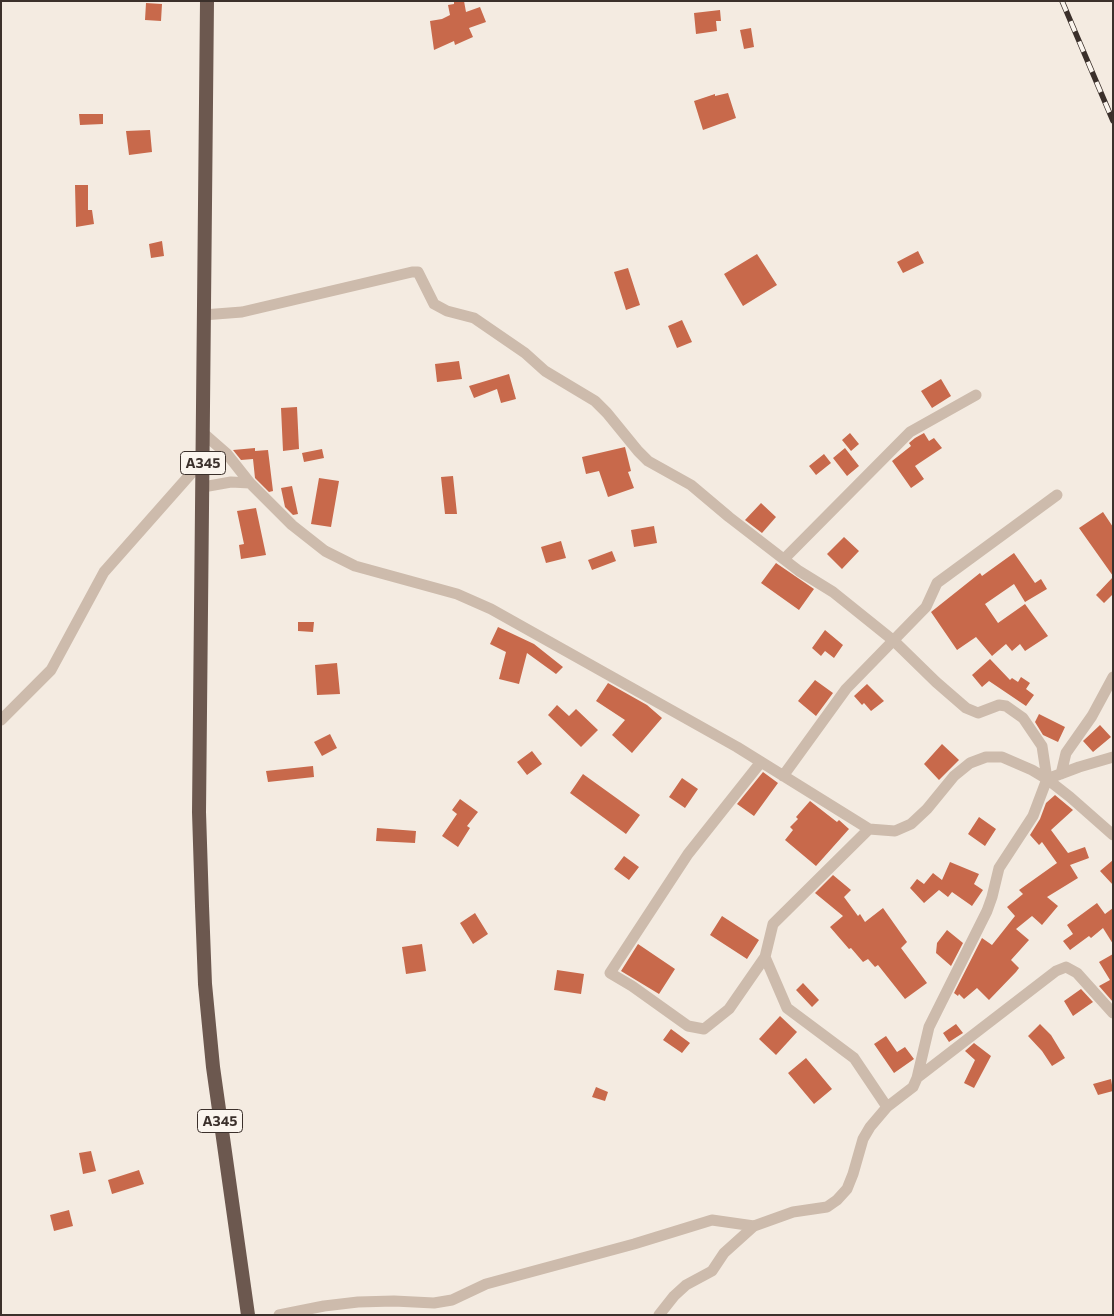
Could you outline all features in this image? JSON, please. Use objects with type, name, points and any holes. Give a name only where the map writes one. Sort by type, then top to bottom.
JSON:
[{"type":"highway","name":"A345","points":[[206,1],[200,812],[205,984],[216,1086],[248,1315]]},
{"type":"street","points":[[203,315],[242,312],[418,272],[434,304],[447,311],[474,318],[525,353],[545,371],[595,401],[608,413],[648,461],[691,485],[784,559],[833,592],[894,641],[966,708],[978,714],[999,706],[1006,706],[1023,718],[1042,746],[1047,779],[1033,816],[999,868],[987,911],[935,1013],[929,1027],[918,1078],[913,1087],[887,1107],[870,1127],[863,1139],[847,1189],[837,1200],[827,1206],[793,1212],[754,1226],[724,1252],[712,1271],[686,1285],[674,1296],[659,1315]]},
{"type":"street","points":[[784,559],[910,432],[976,395]]},
{"type":"street","points":[[203,433],[227,454],[250,484],[292,525],[325,551],[355,566],[457,594],[491,609],[737,747],[869,829],[895,830],[910,824],[927,809],[954,776],[970,763],[986,756],[1002,757],[1047,779],[1113,835]]},
{"type":"street","points":[[1,720],[51,670],[104,572],[203,460]]},
{"type":"street","points":[[203,487],[231,482],[250,484]]},
{"type":"street","points":[[783,776],[846,689],[926,607],[937,583],[1057,495]]},
{"type":"street","points":[[1061,774],[1066,753],[1092,716],[1113,678]]},
{"type":"street","points":[[1047,779],[1113,757]]},
{"type":"street","points":[[761,762],[688,854],[610,973],[632,986],[688,1026],[704,1029],[729,1009],[765,957],[774,924],[869,829]]},
{"type":"street","points":[[765,957],[787,1008],[854,1058],[887,1107]]},
{"type":"street","points":[[918,1078],[1056,971],[1066,967],[1077,973],[1113,1013]]},
{"type":"street","points":[[279,1315],[324,1306],[358,1302],[434,1302],[452,1300],[486,1284],[634,1244],[712,1220],[754,1226]]},
{"type":"building","points":[[454,1],[464,1],[466,12],[480,7],[486,22],[469,28],[473,37],[455,45],[454,41],[434,50],[430,21],[442,19],[450,15],[448,5],[454,4]]},
{"type":"building","points":[[146,3],[162,4],[161,21],[145,20]]},
{"type":"building","points":[[720,10],[721,21],[716,21],[717,31],[696,34],[694,13]]},
{"type":"building","points":[[751,28],[754,47],[744,49],[740,30]]},
{"type":"building","points":[[728,93],[736,118],[703,130],[694,101],[715,94],[715,96]]},
{"type":"building","points":[[79,114],[103,114],[103,124],[80,125]]},
{"type":"building","points":[[150,130],[152,152],[129,155],[126,131]]},
{"type":"building","points":[[75,185],[88,185],[88,210],[92,210],[94,224],[76,227]]},
{"type":"building","points":[[162,241],[164,256],[151,258],[149,244]]},
{"type":"building","points":[[918,251],[924,263],[903,273],[897,262]]},
{"type":"building","points":[[757,254],[777,285],[743,306],[724,274]]},
{"type":"building","points":[[628,268],[640,305],[626,310],[614,272]]},
{"type":"building","points":[[682,320],[692,342],[677,348],[668,326]]},
{"type":"building","points":[[459,361],[462,379],[437,382],[435,364]]},
{"type":"building","points":[[509,374],[516,399],[501,403],[497,389],[474,398],[469,386]]},
{"type":"building","points":[[941,379],[951,396],[932,408],[921,391]]},
{"type":"building","points":[[297,407],[299,449],[283,451],[281,408]]},
{"type":"building","points":[[850,433],[859,444],[851,451],[842,440]]},
{"type":"building","points":[[924,433],[929,441],[934,438],[942,448],[915,466],[924,479],[911,488],[892,461],[911,446],[909,443]]},
{"type":"building","points":[[625,447],[631,471],[628,472],[634,488],[608,497],[599,471],[586,474],[582,457]]},
{"type":"building","points":[[255,448],[255,451],[268,450],[273,491],[269,492],[255,478],[253,459],[241,460],[233,450]]},
{"type":"building","points":[[845,448],[859,466],[847,476],[833,458]]},
{"type":"building","points":[[322,449],[324,458],[304,462],[302,453]]},
{"type":"building","points":[[824,454],[831,463],[816,475],[809,466]]},
{"type":"building","points":[[453,476],[457,514],[445,514],[441,477]]},
{"type":"building","points":[[319,478],[339,481],[331,527],[311,524]]},
{"type":"building","points":[[292,486],[298,514],[293,515],[285,507],[281,488]]},
{"type":"building","points":[[761,503],[776,517],[762,533],[745,520]]},
{"type":"building","points":[[256,508],[266,555],[241,559],[239,545],[244,544],[237,511]]},
{"type":"building","points":[[1103,512],[1113,527],[1113,576],[1079,528]]},
{"type":"building","points":[[654,526],[657,543],[634,547],[631,530]]},
{"type":"building","points":[[844,537],[859,551],[842,569],[827,554]]},
{"type":"building","points":[[561,541],[566,558],[546,563],[541,547]]},
{"type":"building","points":[[612,551],[616,561],[592,570],[588,560]]},
{"type":"building","points":[[1014,553],[1035,583],[1041,579],[1047,589],[1025,602],[1014,584],[985,604],[998,623],[1025,604],[1048,636],[1025,651],[1020,644],[1012,651],[1006,644],[992,656],[976,637],[957,650],[931,612],[980,573],[982,576]]},
{"type":"building","points":[[776,563],[814,589],[799,610],[761,583]]},
{"type":"building","points":[[1113,577],[1113,594],[1104,603],[1096,595]]},
{"type":"building","points":[[298,622],[314,622],[313,632],[298,631]]},
{"type":"building","points":[[498,627],[534,644],[563,667],[556,674],[527,653],[519,684],[499,679],[506,652],[490,644]]},
{"type":"building","points":[[825,630],[843,645],[834,658],[825,651],[821,656],[812,648]]},
{"type":"building","points":[[990,659],[1010,680],[1012,678],[1018,682],[1021,677],[1030,683],[1026,689],[1034,695],[1026,706],[989,681],[982,687],[972,675]]},
{"type":"building","points":[[337,663],[340,694],[317,695],[315,665]]},
{"type":"building","points":[[815,680],[833,693],[816,716],[798,701]]},
{"type":"building","points":[[608,683],[647,705],[662,718],[632,753],[612,735],[625,720],[596,701]]},
{"type":"building","points":[[867,684],[884,701],[871,711],[854,696]]},
{"type":"building","points":[[557,705],[569,716],[576,709],[598,730],[581,747],[548,715]]},
{"type":"building","points":[[1039,714],[1065,727],[1058,742],[1043,735],[1035,722]]},
{"type":"building","points":[[1100,725],[1111,737],[1093,752],[1083,741]]},
{"type":"building","points":[[330,734],[337,748],[322,756],[314,742]]},
{"type":"building","points":[[942,744],[959,760],[939,780],[924,764]]},
{"type":"building","points":[[532,751],[542,764],[527,775],[517,762]]},
{"type":"building","points":[[313,766],[314,777],[268,782],[266,771]]},
{"type":"building","points":[[763,772],[778,783],[754,816],[737,804]]},
{"type":"building","points":[[583,774],[640,815],[626,834],[570,793]]},
{"type":"building","points":[[682,778],[698,789],[685,808],[669,797]]},
{"type":"building","points":[[1055,795],[1073,810],[1051,830],[1068,853],[1085,847],[1089,858],[1070,865],[1078,878],[1047,897],[1058,906],[1042,925],[1032,916],[1016,929],[1029,940],[1011,960],[1019,968],[1016,972],[989,1000],[977,988],[964,999],[959,994],[958,996],[954,993],[982,938],[992,945],[1015,916],[1007,907],[1023,894],[1019,890],[1057,863],[1042,842],[1039,845],[1030,835],[1040,819],[1046,803]]},
{"type":"building","points":[[460,799],[478,812],[467,826],[470,828],[458,847],[442,836],[457,814],[452,810]]},
{"type":"building","points":[[810,801],[849,829],[816,866],[785,840],[793,830],[790,827],[798,819],[796,817]]},
{"type":"building","points":[[979,817],[996,829],[985,846],[968,834]]},
{"type":"building","points":[[377,828],[416,831],[415,843],[376,841]]},
{"type":"building","points":[[624,856],[639,867],[629,880],[614,869]]},
{"type":"building","points":[[1113,860],[1113,885],[1100,871]]},
{"type":"building","points":[[950,862],[979,874],[974,884],[983,890],[972,906],[952,892],[948,897],[939,890],[924,903],[910,888],[917,879],[924,884],[933,873],[942,880]]},
{"type":"building","points":[[833,875],[851,890],[844,897],[858,916],[860,914],[865,922],[883,908],[907,942],[901,948],[927,983],[905,999],[878,965],[875,967],[868,959],[863,962],[830,927],[843,916],[815,893]]},
{"type":"building","points":[[1097,903],[1105,914],[1113,908],[1113,944],[1103,928],[1091,938],[1089,936],[1070,950],[1063,941],[1073,934],[1067,925]]},
{"type":"building","points":[[475,913],[488,934],[473,944],[460,923]]},
{"type":"building","points":[[722,916],[759,940],[747,959],[710,935]]},
{"type":"building","points":[[947,930],[963,943],[951,966],[936,953],[937,943]]},
{"type":"building","points":[[422,944],[426,971],[406,974],[402,947]]},
{"type":"building","points":[[638,944],[675,969],[659,994],[621,971]]},
{"type":"building","points":[[1113,954],[1113,1002],[1099,986],[1110,980],[1099,962]]},
{"type":"building","points":[[557,970],[584,974],[581,994],[554,990]]},
{"type":"building","points":[[803,983],[819,1000],[812,1007],[796,990]]},
{"type":"building","points":[[1081,989],[1093,1002],[1073,1016],[1064,1001]]},
{"type":"building","points":[[780,1016],[797,1032],[776,1055],[759,1039]]},
{"type":"building","points":[[956,1024],[963,1033],[949,1042],[943,1033]]},
{"type":"building","points":[[1040,1024],[1051,1035],[1065,1058],[1052,1066],[1042,1051],[1028,1036]]},
{"type":"building","points":[[671,1029],[690,1043],[682,1053],[663,1040]]},
{"type":"building","points":[[886,1036],[897,1052],[905,1047],[914,1059],[894,1073],[874,1044]]},
{"type":"building","points":[[974,1043],[991,1056],[974,1088],[964,1083],[975,1060],[965,1051]]},
{"type":"building","points":[[806,1058],[832,1089],[814,1104],[788,1073]]},
{"type":"building","points":[[1111,1079],[1113,1091],[1098,1095],[1093,1084]]},
{"type":"building","points":[[596,1087],[608,1092],[605,1101],[592,1097]]},
{"type":"building","points":[[91,1151],[96,1171],[83,1174],[79,1153]]},
{"type":"building","points":[[139,1170],[144,1184],[112,1194],[108,1180]]},
{"type":"building","points":[[69,1210],[73,1226],[54,1231],[50,1215]]},
{"type":"railway","points":[[1062,1],[1113,121]]}]
